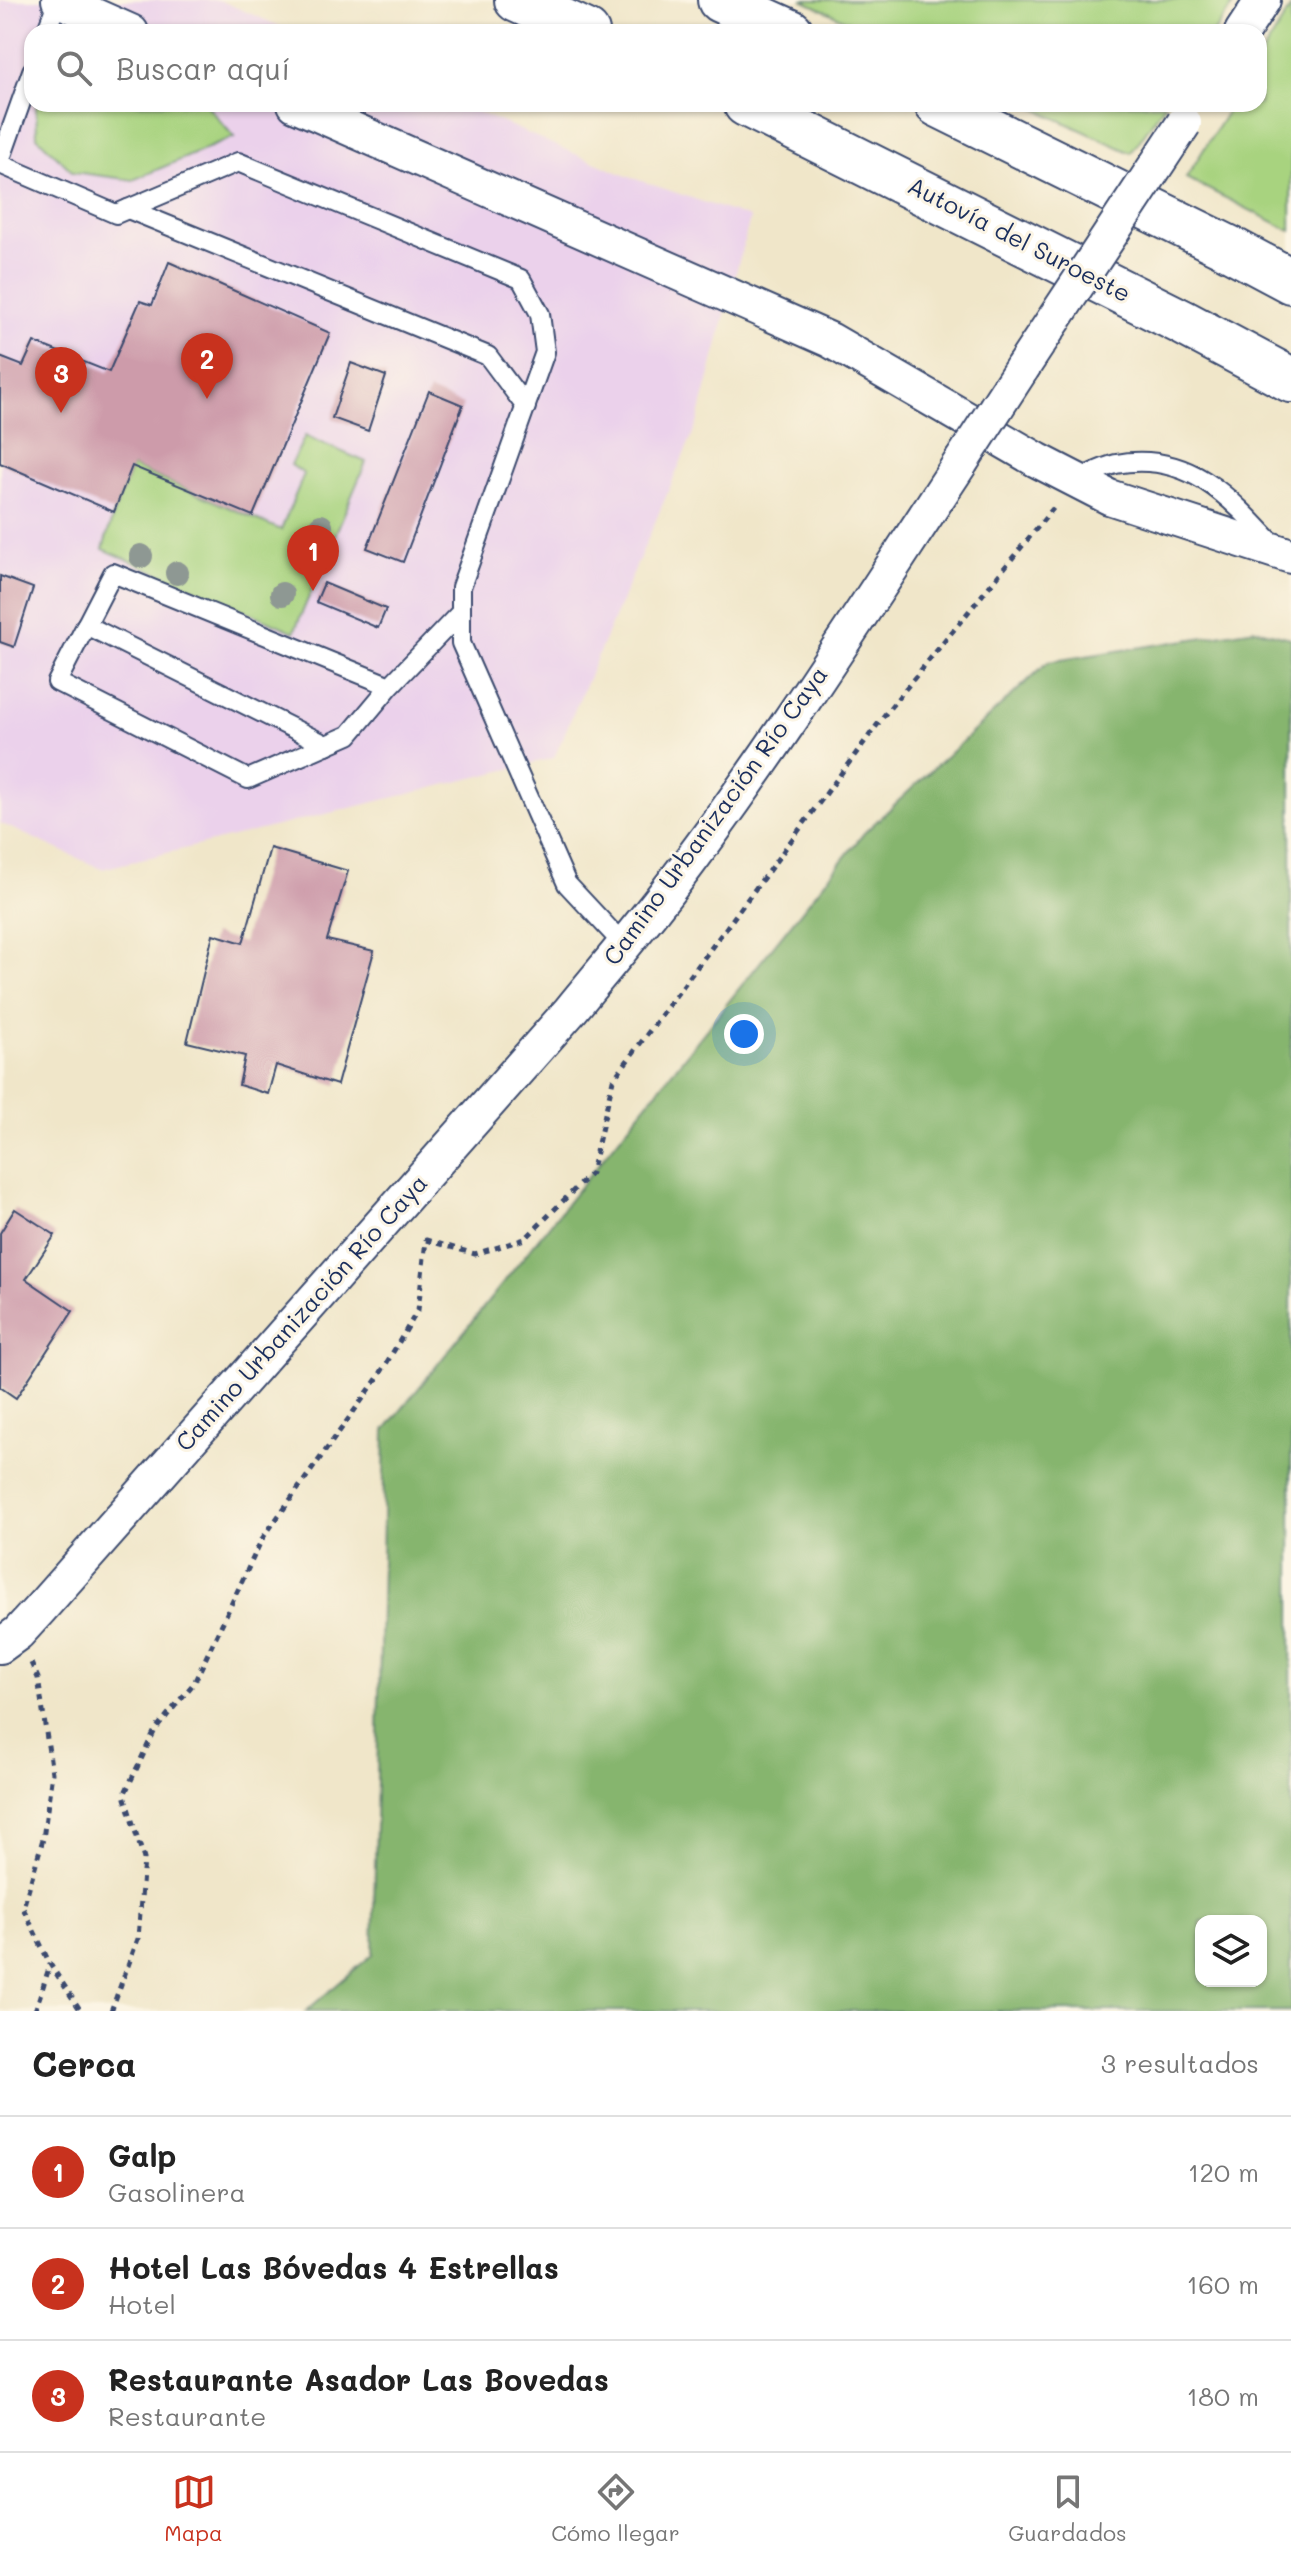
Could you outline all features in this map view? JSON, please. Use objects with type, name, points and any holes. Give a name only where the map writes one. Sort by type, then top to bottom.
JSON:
[{"type":"highway","points":[[517,0],[570,24]]},
{"type":"highway","points":[[720,0],[773,24]]},
{"type":"highway","name":"Autovía del Suroeste","points":[[762,112],[1291,380]]},
{"type":"highway","points":[[953,112],[1291,281]]},
{"type":"street","points":[[58,0],[113,24]]},
{"type":"street","points":[[1247,24],[1263,0]]},
{"type":"street","points":[[313,112],[830,340],[1037,460],[1109,497],[1286,554]]},
{"type":"street","name":"Camino Urbanización Río Caya","points":[[9,1640],[570,1011],[666,893],[811,689],[1190,113]]},
{"type":"lane","points":[[49,24],[58,0]]},
{"type":"lane","points":[[24,88],[5,130],[0,162],[116,214],[238,162],[521,279],[540,314],[545,352],[461,587],[461,643],[567,884],[624,945]]},
{"type":"lane","points":[[128,209],[488,356],[526,407]]},
{"type":"lane","points":[[1076,480],[1114,465],[1149,461],[1180,467],[1217,487],[1286,554]]},
{"type":"lane","points":[[390,686],[113,573],[57,682],[248,779],[349,735],[390,686],[461,612]]},
{"type":"lane","points":[[86,625],[326,745]]},
{"type":"path","points":[[111,2011],[138,1939],[144,1859],[124,1795],[155,1730],[194,1683],[262,1539],[377,1379],[418,1310],[426,1240],[475,1254],[525,1239],[591,1173],[613,1080],[889,709],[1076,480]]},
{"type":"path","points":[[9,1640],[38,1678],[52,1773],[43,1839],[23,1908],[50,1964],[81,2011]]},
{"type":"path","points":[[35,2011],[50,1964]]},
{"type":"shaded area","points":[[0,0],[219,0],[274,24],[24,24],[24,112],[478,112],[624,175],[750,218],[697,424],[554,758],[102,869],[0,823]]},
{"type":"green space","points":[[802,0],[1236,0],[1220,24],[854,24]]},
{"type":"green space","points":[[1291,7],[1291,231],[1186,178],[1227,112],[1267,112],[1267,46]]},
{"type":"green space","points":[[36,112],[213,112],[234,137],[133,180],[73,172],[37,137]]},
{"type":"green space","points":[[1042,112],[1159,112],[1131,153]]},
{"type":"green space","points":[[305,436],[366,462],[294,632],[103,549],[132,466],[281,530],[304,474],[291,465]]},
{"type":"green space","points":[[1255,629],[1291,638],[1291,2011],[306,2011],[373,1954],[385,1430],[864,833],[1048,662]]},
{"type":"building","points":[[169,262],[330,333],[253,516],[132,466],[114,512],[0,463],[0,357],[23,366],[34,342],[109,372],[140,301],[152,305]]},
{"type":"building","points":[[351,363],[386,376],[368,431],[332,418]]},
{"type":"building","points":[[429,391],[463,405],[403,562],[367,548]]},
{"type":"building","points":[[0,576],[33,588],[14,647],[0,642]]},
{"type":"building","points":[[324,583],[386,609],[378,628],[316,602]]},
{"type":"building","points":[[270,848],[348,871],[327,940],[374,951],[337,1085],[276,1065],[268,1094],[239,1085],[245,1056],[187,1042],[213,934],[243,943]]},
{"type":"building","points":[[15,1209],[55,1235],[26,1279],[73,1311],[16,1398],[0,1387],[0,1233]]},
{"type":"place","name":"Hotel Las Bóvedas 4 Estrellas","points":[[207,399]]},
{"type":"place","name":"Restaurante Asador Las Bovedas","points":[[61,413]]},
{"type":"place","name":"Galp","points":[[313,591]]}]
